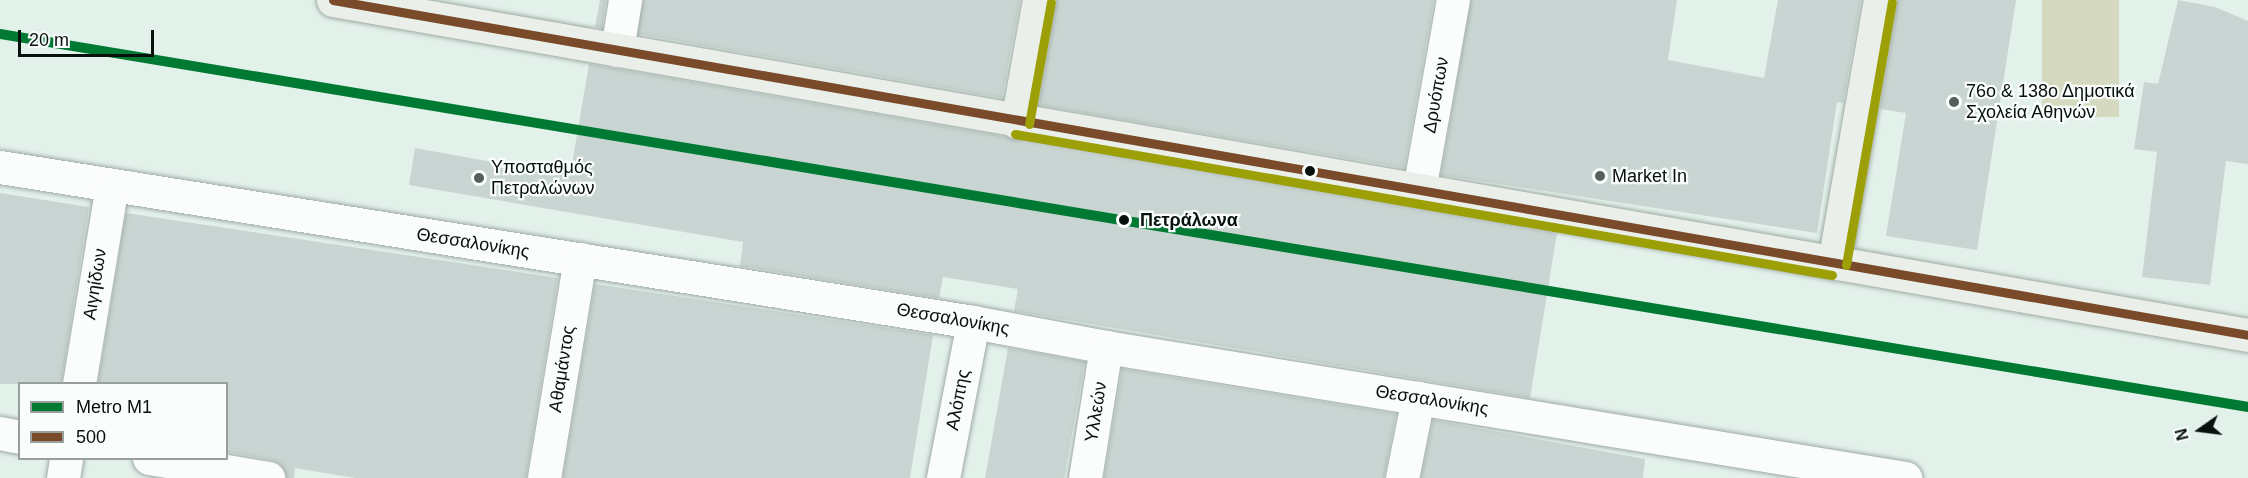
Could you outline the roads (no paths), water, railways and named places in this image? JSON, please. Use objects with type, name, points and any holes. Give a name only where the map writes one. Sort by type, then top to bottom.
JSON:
[{"type":"street","points":[[333,0],[1017,122],[2248,335]]},
{"type":"street","points":[[617,50],[625,0]]},
{"type":"street","points":[[1017,122],[1039,0]]},
{"type":"street","name":"Δρυόπων","points":[[1419,190],[1453,0]]},
{"type":"street","points":[[1834,263],[1880,0]]},
{"type":"street","name":"Θεσσαλονίκης","points":[[0,167],[973,322],[1106,347],[1418,398],[1783,468],[1905,478]]},
{"type":"street","name":"Αιγηίδων","points":[[79,382],[112,186]]},
{"type":"street","name":"Αθαμάντος","points":[[544,478],[580,260]]},
{"type":"street","name":"Αλόπης","points":[[943,478],[973,322]]},
{"type":"street","name":"Υλλεών","points":[[1085,478],[1106,347]]},
{"type":"street","points":[[1402,478],[1418,398]]},
{"type":"street","points":[[0,433],[18,437]]},
{"type":"street","points":[[63,478],[66,460]]},
{"type":"street","points":[[155,460],[268,478]]},
{"type":"metro line","name":"Μ1","points":[[0,34],[2248,407]]},
{"type":"place","name":"76ο & 138ο Δημοτικά Σχολεία Αθηνών","points":[[1954,102]]},
{"type":"place","name":"Market In","points":[[1600,176]]},
{"type":"place","name":"Υποσταθμός Πετραλώνων","points":[[479,178]]},
{"type":"place","name":"Πετράλωνα","points":[[1124,220]]}]
